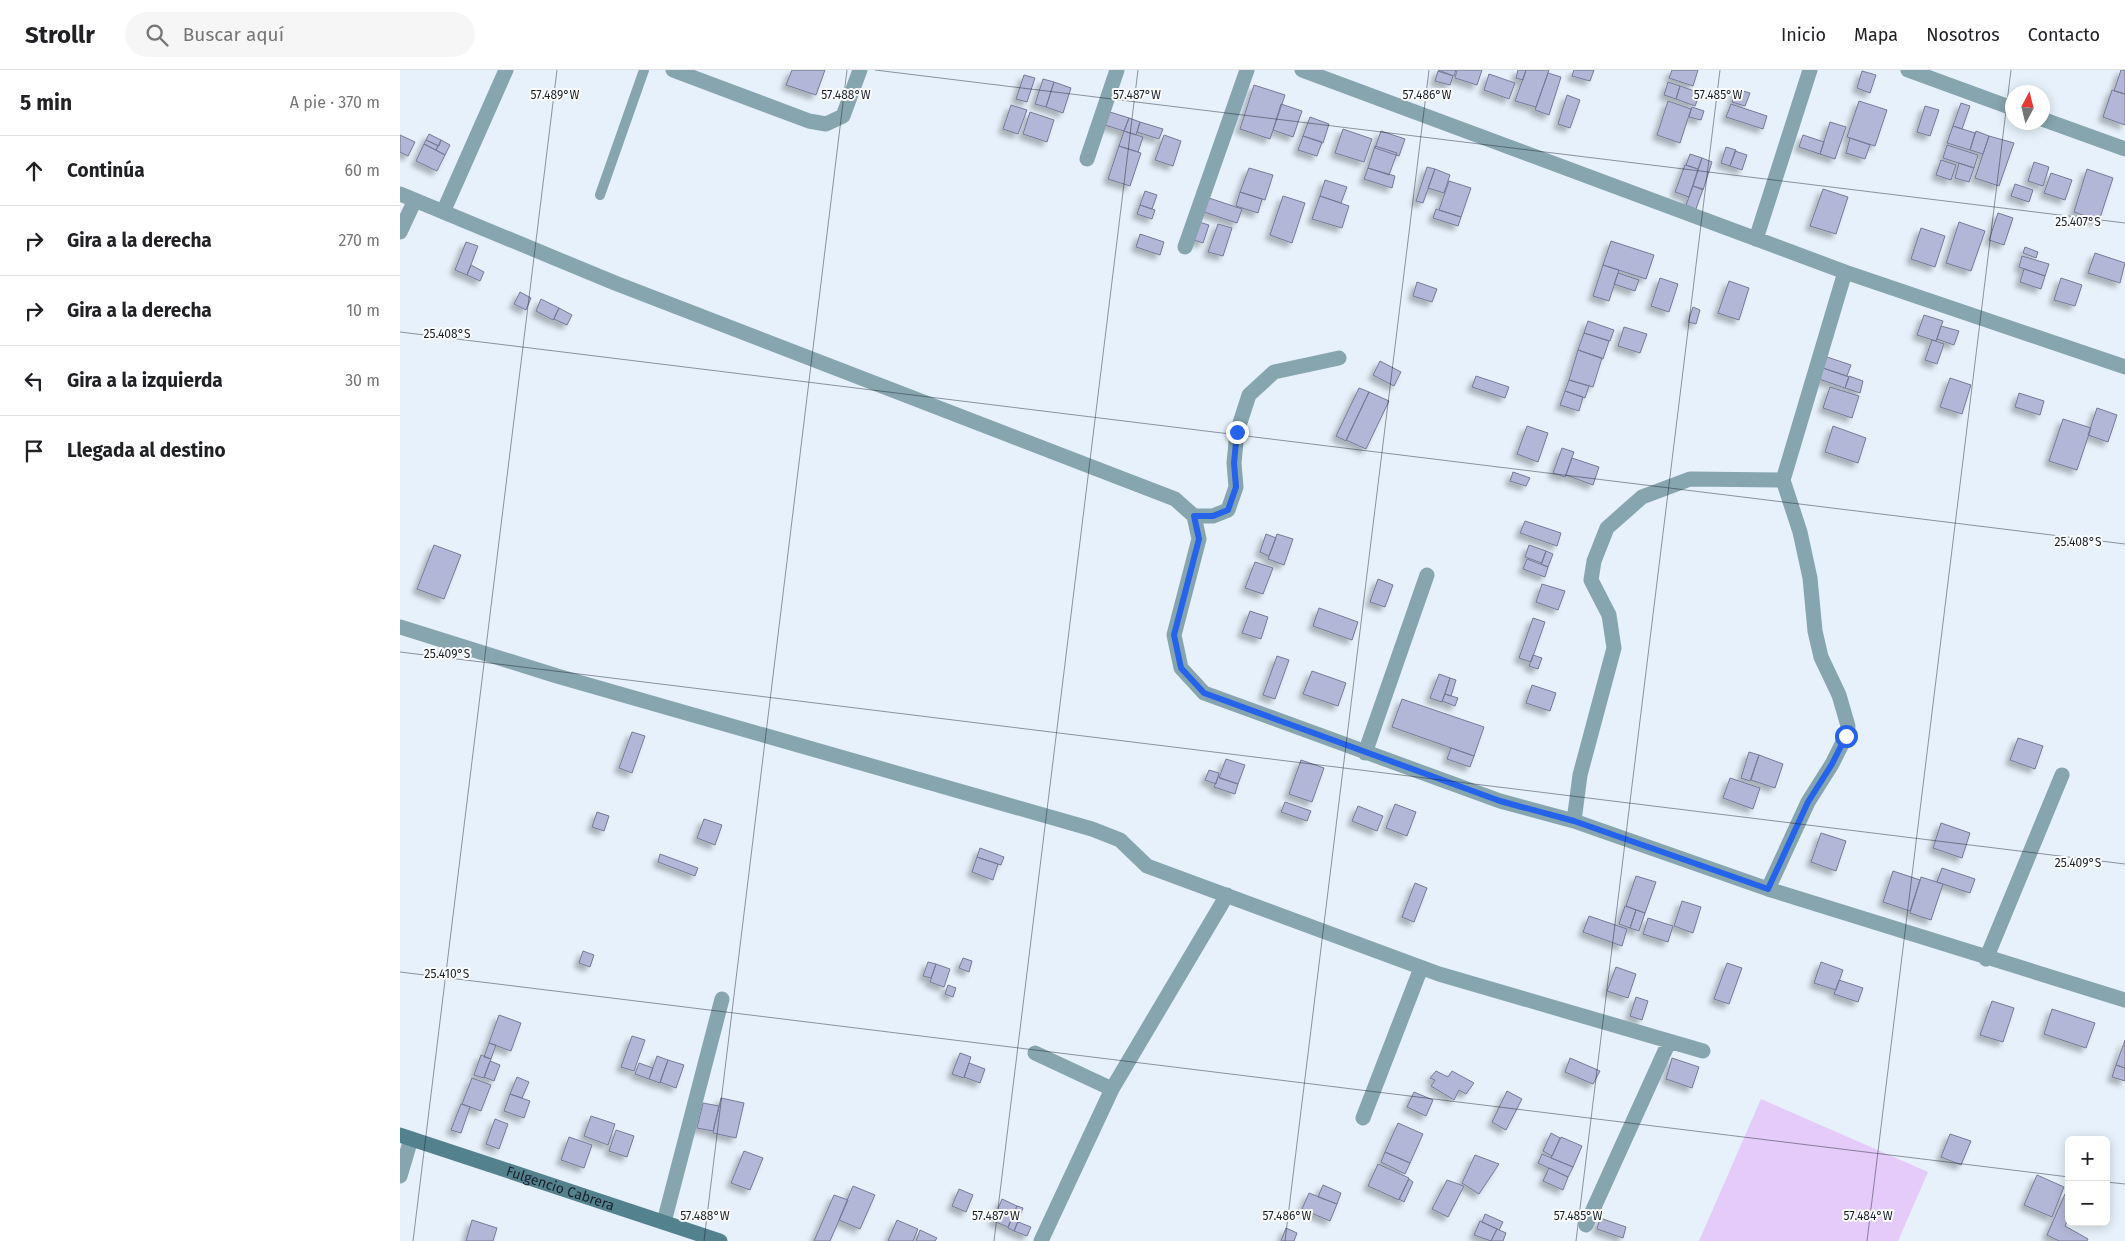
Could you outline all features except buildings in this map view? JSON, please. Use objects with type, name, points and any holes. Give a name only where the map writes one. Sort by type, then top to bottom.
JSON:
[{"type":"main road","name":"Fulgencio Cabrera","points":[[405,1137],[720,1241]]},
{"type":"street","points":[[444,210],[506,70]]},
{"type":"street","points":[[673,70],[809,121],[826,124],[843,116],[860,70]]},
{"type":"street","points":[[1087,159],[1117,70]]},
{"type":"street","points":[[1184,247],[1247,70]]},
{"type":"street","points":[[1302,70],[1845,272],[2125,366]]},
{"type":"street","points":[[1756,239],[1810,70]]},
{"type":"street","points":[[1908,70],[2005,105]]},
{"type":"street","points":[[2050,122],[2125,149]]},
{"type":"street","points":[[400,194],[444,210],[615,283],[1174,499],[1194,516],[1199,539],[1174,635],[1181,668],[1204,693],[1500,801],[1574,821],[1768,889],[1986,959],[2125,1000]]},
{"type":"street","points":[[400,232],[415,200]]},
{"type":"street","points":[[1768,889],[1808,802],[1832,764],[1846,736],[1848,726],[1839,695],[1821,656],[1815,631],[1810,578],[1800,532],[1783,480],[1845,272]]},
{"type":"street","points":[[1194,516],[1213,516],[1228,510],[1236,487],[1234,463],[1237,432],[1250,396],[1274,372],[1339,358]]},
{"type":"street","points":[[1574,821],[1580,775],[1614,648],[1609,615],[1592,580],[1594,561],[1607,528],[1642,497],[1690,479],[1783,480]]},
{"type":"street","points":[[1365,753],[1427,575]]},
{"type":"street","points":[[400,627],[557,676],[1092,829],[1120,840],[1147,866],[1421,968],[1703,1051]]},
{"type":"street","points":[[1986,959],[2062,775]]},
{"type":"street","points":[[1041,1241],[1112,1089],[1227,895]]},
{"type":"street","points":[[1363,1118],[1421,968]]},
{"type":"street","points":[[664,1222],[722,999]]},
{"type":"street","points":[[1586,1225],[1669,1042]]},
{"type":"street","points":[[1036,1053],[1112,1089]]},
{"type":"street","points":[[400,1176],[405,1137]]},
{"type":"lane","points":[[600,195],[644,70]]},
{"type":"shaded area","points":[[1761,1099],[1928,1172],[1898,1241],[1699,1241]]},
{"type":"route","points":[[1237,432],[1234,463],[1236,487],[1228,510],[1213,516],[1194,516],[1199,539],[1174,635],[1181,668],[1204,693],[1500,801],[1574,821],[1768,889],[1808,802],[1832,764],[1846,736]]}]
